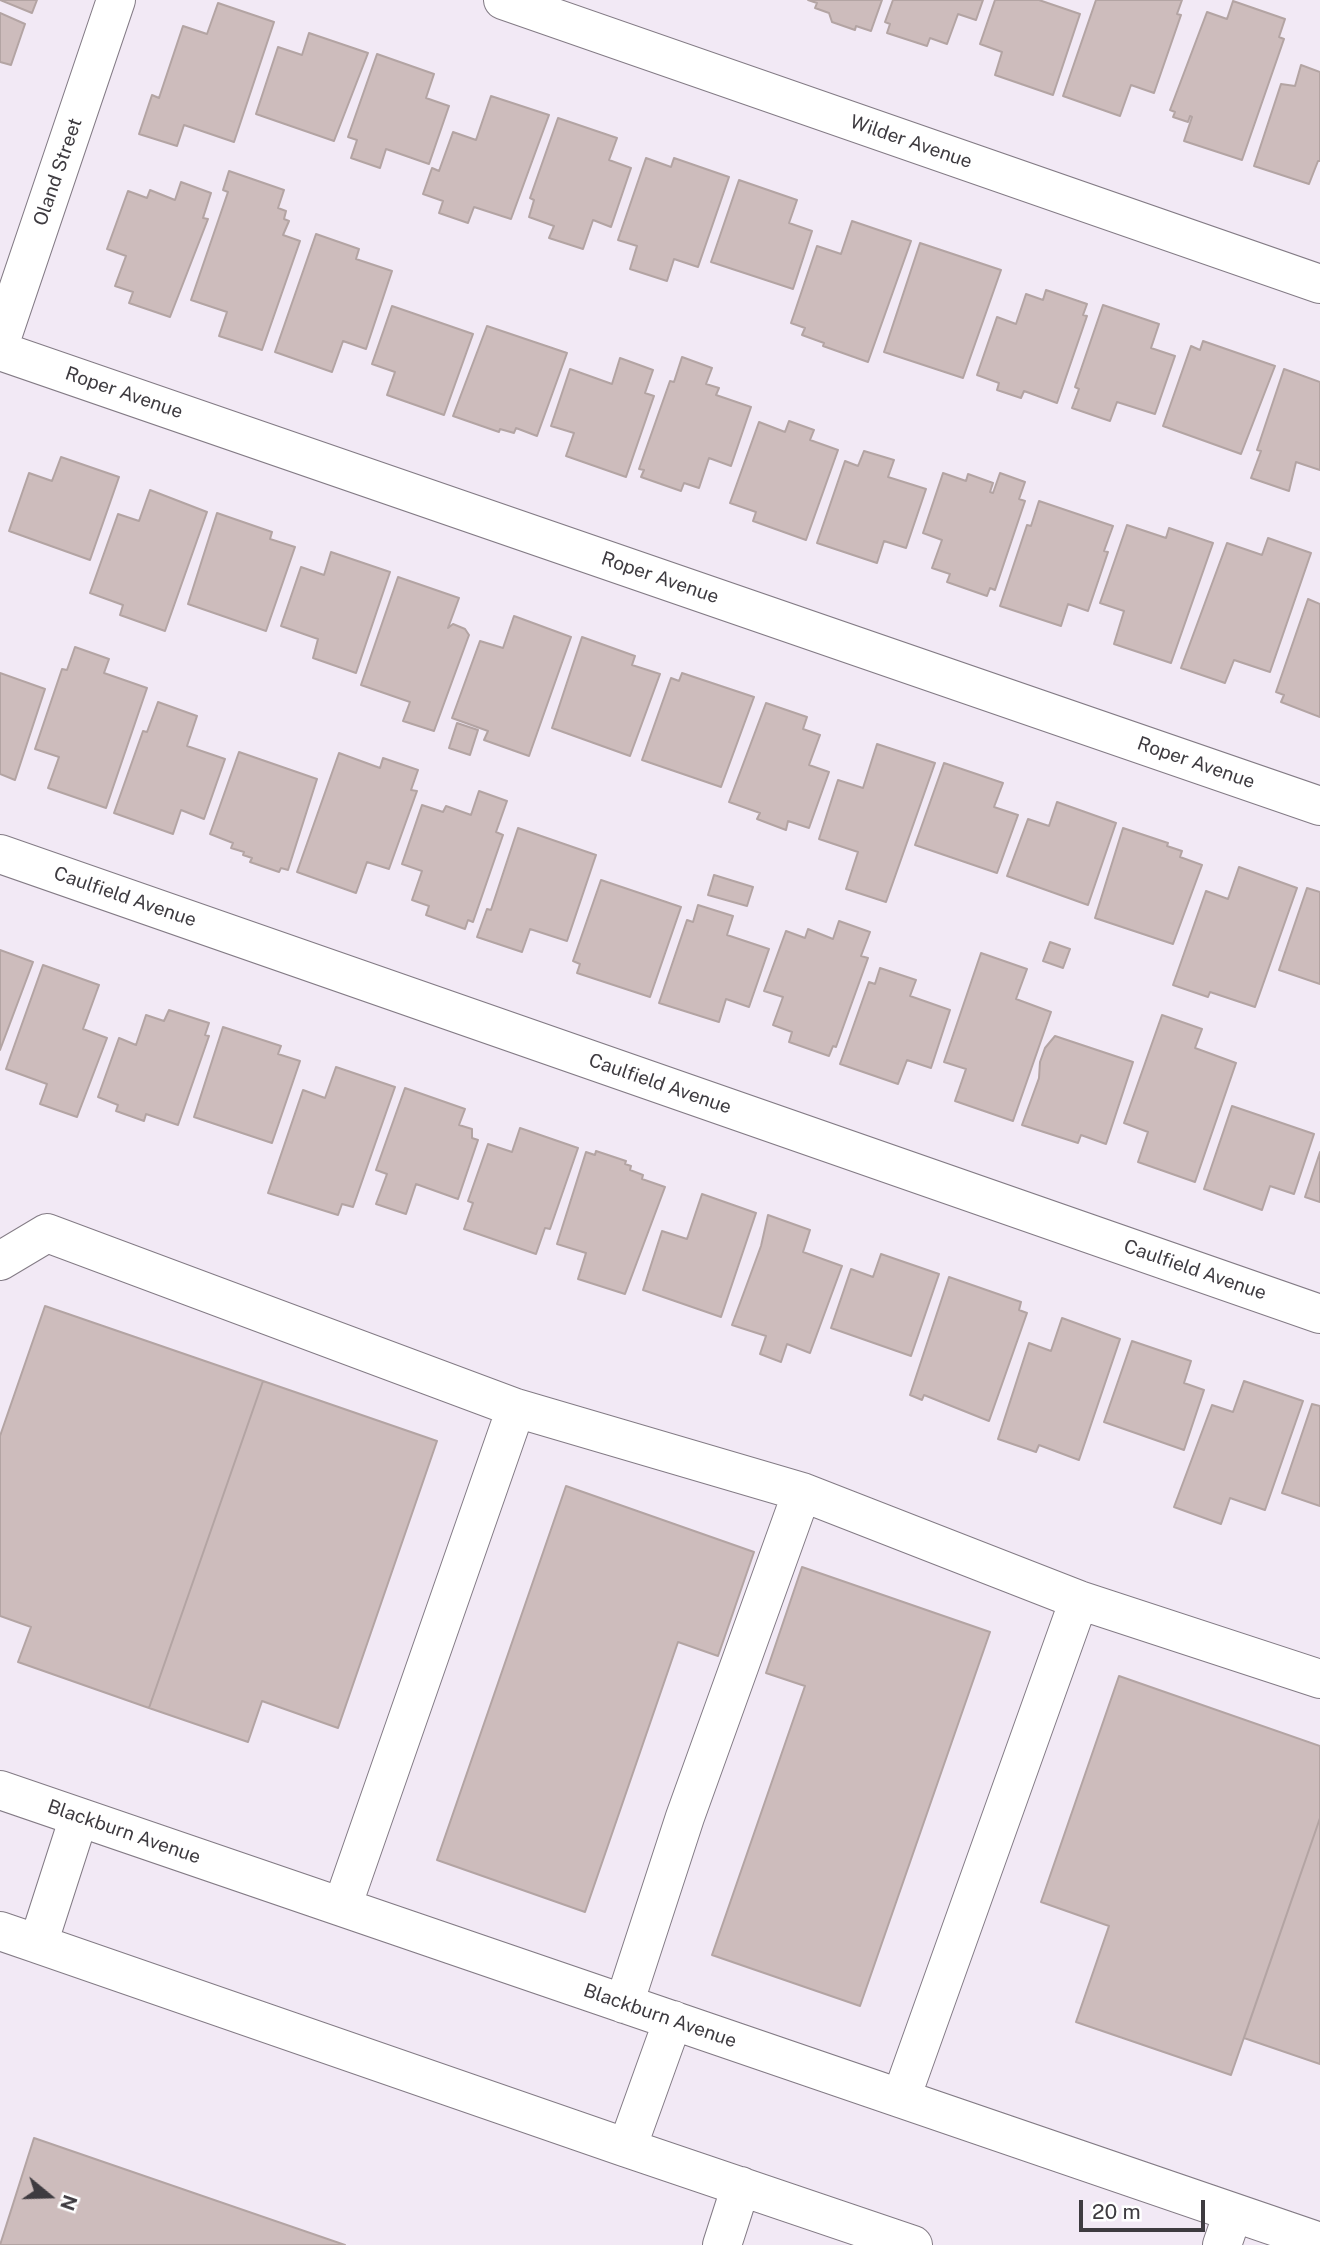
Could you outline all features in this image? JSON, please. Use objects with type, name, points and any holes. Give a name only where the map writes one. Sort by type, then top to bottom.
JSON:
[{"type":"street","name":"Oland Street","points":[[0,343],[116,0]]},
{"type":"street","name":"Wilder Avenue","points":[[503,0],[1320,284]]},
{"type":"street","name":"Roper Avenue","points":[[0,351],[1320,806]]},
{"type":"street","name":"Caulfield Avenue","points":[[0,854],[1320,1314]]},
{"type":"street","points":[[0,1261],[16,1236],[47,1233],[516,1408],[802,1492],[1079,1600],[1320,1679]]},
{"type":"street","points":[[342,1907],[516,1408]]},
{"type":"street","points":[[624,2004],[685,1817],[802,1492]]},
{"type":"street","points":[[901,2098],[1079,1600]]},
{"type":"street","name":"Blackburn Avenue","points":[[0,1790],[901,2098],[1227,2229],[1314,2242]]},
{"type":"street","points":[[38,1944],[79,1817]]},
{"type":"street","points":[[0,1931],[913,2245]]},
{"type":"street","points":[[628,2148],[673,2020]]},
{"type":"street","points":[[722,2245],[741,2186]]},
{"type":"building","points":[[0,0],[37,0],[32,13]]},
{"type":"building","points":[[808,0],[882,0],[871,31],[856,26],[855,30],[832,22],[829,13],[815,8],[817,3]]},
{"type":"building","points":[[893,0],[983,0],[976,20],[958,14],[947,44],[930,38],[927,46],[887,33],[890,24],[885,22]]},
{"type":"building","points":[[995,0],[1039,0],[1080,14],[1053,95],[995,75],[1002,52],[980,44]]},
{"type":"building","points":[[1096,0],[1182,0],[1177,14],[1181,15],[1154,93],[1131,85],[1120,116],[1063,96]]},
{"type":"building","points":[[1233,1],[1285,19],[1279,37],[1284,39],[1242,160],[1184,141],[1192,117],[1190,116],[1188,122],[1173,117],[1175,112],[1170,110],[1207,12],[1227,19]]},
{"type":"building","points":[[218,3],[274,22],[234,142],[184,125],[177,146],[139,134],[152,95],[159,98],[183,26],[207,34]]},
{"type":"building","points":[[0,13],[25,24],[11,65],[0,62]]},
{"type":"building","points":[[309,33],[368,53],[334,141],[256,114],[278,47],[302,55]]},
{"type":"building","points":[[377,54],[434,74],[426,98],[449,106],[429,164],[386,149],[380,168],[351,158],[357,140],[348,137]]},
{"type":"building","points":[[1301,65],[1320,72],[1320,161],[1309,184],[1254,166],[1281,84],[1295,86]]},
{"type":"building","points":[[491,96],[549,115],[511,219],[474,207],[468,223],[439,213],[443,201],[423,194],[432,168],[439,171],[453,132],[476,140]]},
{"type":"building","points":[[558,118],[617,138],[609,160],[631,168],[611,227],[593,220],[583,249],[549,238],[554,226],[529,217],[534,200],[530,198]]},
{"type":"building","points":[[646,158],[671,167],[674,158],[729,177],[698,267],[674,259],[667,281],[630,269],[637,246],[618,240]]},
{"type":"building","points":[[229,171],[284,190],[278,208],[286,211],[284,219],[289,221],[283,235],[300,241],[262,350],[219,336],[227,312],[191,300],[228,192],[223,190]]},
{"type":"building","points":[[739,180],[797,200],[789,223],[812,231],[793,289],[711,262]]},
{"type":"building","points":[[181,182],[211,193],[203,218],[208,219],[170,317],[129,303],[133,292],[115,286],[126,256],[107,249],[128,191],[147,198],[150,190],[175,200]]},
{"type":"building","points":[[852,221],[911,241],[868,362],[823,346],[824,343],[802,335],[805,328],[791,323],[817,246],[841,254]]},
{"type":"building","points":[[316,234],[359,249],[356,259],[392,271],[366,349],[343,341],[332,372],[275,352]]},
{"type":"building","points":[[920,243],[1001,270],[963,378],[884,352]]},
{"type":"building","points":[[1046,290],[1087,304],[1083,315],[1087,316],[1057,403],[1024,391],[1021,398],[997,390],[999,383],[977,375],[997,317],[1016,324],[1026,294],[1043,300]]},
{"type":"building","points":[[1103,305],[1159,324],[1151,348],[1175,356],[1155,414],[1117,402],[1110,421],[1072,408],[1079,389],[1075,387]]},
{"type":"building","points":[[392,306],[473,334],[444,415],[387,395],[395,372],[372,364]]},
{"type":"building","points":[[487,326],[567,353],[537,436],[516,428],[514,433],[500,429],[499,432],[453,416]]},
{"type":"building","points":[[1203,341],[1275,366],[1241,454],[1163,426],[1191,346],[1200,350]]},
{"type":"building","points":[[682,357],[712,368],[706,384],[719,388],[716,395],[751,407],[731,466],[709,458],[699,488],[684,483],[681,491],[641,477],[644,470],[639,469],[670,381],[674,382]]},
{"type":"building","points":[[620,358],[653,370],[645,393],[654,396],[626,477],[566,456],[574,433],[551,426],[570,369],[612,384]]},
{"type":"building","points":[[1284,369],[1320,382],[1320,470],[1296,462],[1289,491],[1251,478],[1261,451],[1257,450]]},
{"type":"building","points":[[789,421],[814,430],[810,440],[838,450],[806,540],[753,521],[756,512],[730,503],[759,422],[785,432]]},
{"type":"building","points":[[864,451],[894,460],[888,477],[926,489],[906,548],[884,541],[877,563],[817,543],[845,461],[858,466]]},
{"type":"building","points":[[61,457],[119,477],[90,560],[9,531],[29,473],[52,481]]},
{"type":"building","points":[[943,473],[966,481],[968,474],[993,483],[990,492],[993,493],[1000,473],[1025,482],[1019,499],[1025,501],[995,590],[990,588],[987,596],[947,582],[950,574],[932,568],[942,540],[923,533]]},
{"type":"building","points":[[150,490],[207,512],[165,631],[120,615],[123,605],[90,593],[118,514],[139,521]]},
{"type":"building","points":[[1039,501],[1113,526],[1104,551],[1108,552],[1088,611],[1068,604],[1061,626],[1000,606],[1027,525],[1031,526]]},
{"type":"building","points":[[217,513],[272,532],[270,539],[295,547],[266,631],[188,604]]},
{"type":"building","points":[[1127,525],[1166,538],[1169,528],[1213,543],[1171,663],[1114,644],[1124,611],[1100,603]]},
{"type":"building","points":[[1268,538],[1311,553],[1270,672],[1234,660],[1225,683],[1181,668],[1227,543],[1262,555]]},
{"type":"building","points":[[331,552],[390,572],[356,673],[313,658],[318,639],[281,626],[301,567],[324,575]]},
{"type":"building","points":[[398,577],[459,598],[448,628],[453,624],[465,629],[469,635],[434,731],[403,721],[410,702],[361,685]]},
{"type":"building","points":[[1308,599],[1320,604],[1320,717],[1281,702],[1284,695],[1276,692]]},
{"type":"building","points":[[514,616],[571,637],[529,756],[484,740],[488,731],[452,718],[480,641],[503,648]]},
{"type":"building","points":[[582,637],[635,656],[632,665],[660,674],[630,756],[552,728]]},
{"type":"building","points":[[75,647],[109,659],[104,673],[147,688],[106,808],[48,788],[59,757],[35,749],[62,669],[67,670]]},
{"type":"building","points":[[0,673],[45,689],[15,780],[0,774]]},
{"type":"building","points":[[682,673],[754,697],[721,787],[642,760],[671,678],[679,681]]},
{"type":"building","points":[[158,702],[197,716],[187,746],[225,759],[204,819],[181,810],[173,834],[114,813],[143,731],[147,732]]},
{"type":"building","points":[[766,703],[807,717],[803,729],[820,735],[809,765],[829,772],[809,828],[788,821],[786,830],[757,819],[760,813],[729,802]]},
{"type":"building","points":[[457,723],[478,730],[470,755],[449,748]]},
{"type":"building","points":[[877,744],[935,763],[886,902],[846,889],[858,852],[819,839],[838,780],[863,788]]},
{"type":"building","points":[[239,752],[317,779],[288,870],[281,868],[279,872],[250,862],[252,858],[243,855],[244,852],[231,848],[233,843],[210,834]]},
{"type":"building","points":[[339,753],[380,768],[383,758],[418,770],[411,790],[417,791],[389,869],[367,862],[356,893],[297,872]]},
{"type":"building","points":[[944,763],[1003,783],[994,807],[1018,815],[997,873],[915,845]]},
{"type":"building","points":[[479,791],[507,801],[496,832],[503,835],[473,922],[468,920],[465,929],[426,915],[429,906],[412,900],[422,871],[402,864],[422,805],[443,812],[446,806],[471,815]]},
{"type":"building","points":[[1057,802],[1116,823],[1088,905],[1007,876],[1028,819],[1049,826]]},
{"type":"building","points":[[518,828],[596,855],[567,941],[530,929],[522,952],[477,937],[487,909],[491,910]]},
{"type":"building","points":[[1123,828],[1168,843],[1167,846],[1182,851],[1180,857],[1202,865],[1173,944],[1095,918]]},
{"type":"building","points":[[1239,867],[1297,888],[1255,1007],[1210,992],[1208,997],[1173,985],[1206,891],[1228,899]]},
{"type":"building","points":[[714,875],[753,887],[747,906],[708,895]]},
{"type":"building","points":[[601,880],[681,907],[650,997],[577,973],[580,964],[573,961]]},
{"type":"building","points":[[1307,888],[1320,892],[1320,984],[1279,970]]},
{"type":"building","points":[[698,905],[733,916],[727,935],[769,949],[749,1007],[726,999],[719,1022],[659,1003],[687,920],[693,922]]},
{"type":"building","points":[[839,921],[870,932],[861,956],[868,958],[836,1047],[833,1046],[829,1056],[789,1042],[792,1032],[773,1025],[783,997],[764,991],[786,931],[805,938],[808,929],[833,939]]},
{"type":"building","points":[[1050,942],[1070,949],[1063,968],[1043,961]]},
{"type":"building","points":[[0,950],[33,962],[0,1050]]},
{"type":"building","points":[[981,953],[1027,969],[1016,999],[1051,1012],[1013,1121],[955,1101],[966,1069],[944,1062]]},
{"type":"building","points":[[43,965],[99,985],[83,1029],[107,1038],[77,1117],[40,1104],[47,1084],[6,1069]]},
{"type":"building","points":[[880,968],[916,980],[910,996],[950,1010],[931,1068],[907,1060],[898,1084],[840,1064],[869,982],[875,984]]},
{"type":"building","points":[[169,1010],[209,1023],[205,1035],[209,1036],[178,1125],[146,1114],[144,1121],[116,1111],[118,1105],[98,1097],[119,1038],[136,1045],[146,1015],[164,1021]]},
{"type":"building","points":[[1162,1015],[1202,1029],[1195,1048],[1236,1063],[1195,1182],[1138,1162],[1148,1132],[1124,1123]]},
{"type":"building","points":[[223,1027],[281,1046],[278,1054],[300,1061],[272,1143],[194,1117]]},
{"type":"building","points":[[1055,1036],[1133,1062],[1106,1144],[1081,1135],[1078,1143],[1022,1125],[1039,1078],[1040,1062],[1045,1048]]},
{"type":"building","points":[[336,1067],[395,1087],[353,1207],[342,1204],[338,1215],[268,1193],[303,1090],[325,1098]]},
{"type":"building","points":[[405,1088],[465,1109],[459,1125],[472,1129],[472,1138],[478,1140],[458,1199],[416,1184],[406,1214],[376,1204],[387,1174],[376,1170]]},
{"type":"building","points":[[1232,1106],[1314,1134],[1294,1194],[1270,1186],[1262,1210],[1204,1189]]},
{"type":"building","points":[[520,1128],[578,1148],[550,1229],[545,1228],[536,1254],[464,1229],[473,1203],[468,1201],[488,1144],[512,1152]]},
{"type":"building","points":[[596,1151],[626,1161],[625,1164],[631,1166],[630,1170],[643,1175],[642,1179],[665,1187],[625,1294],[578,1279],[586,1253],[557,1244],[586,1152],[595,1155]]},
{"type":"building","points":[[1320,1152],[1320,1202],[1305,1197]]},
{"type":"building","points":[[702,1194],[756,1213],[721,1317],[643,1290],[662,1231],[687,1239]]},
{"type":"building","points":[[768,1215],[810,1230],[803,1252],[842,1266],[810,1353],[787,1344],[781,1362],[760,1354],[766,1336],[732,1325],[761,1246]]},
{"type":"building","points":[[881,1254],[939,1274],[911,1356],[831,1328],[851,1269],[873,1277]]},
{"type":"building","points":[[949,1277],[1021,1302],[1019,1310],[1027,1313],[989,1421],[924,1395],[922,1400],[910,1395]]},
{"type":"building","points":[[45,1306],[263,1381],[149,1708],[18,1662],[31,1627],[0,1616],[0,1436]]},
{"type":"building","points":[[1062,1318],[1120,1339],[1079,1460],[1039,1445],[1036,1452],[998,1439],[1029,1343],[1051,1351]]},
{"type":"building","points":[[1132,1341],[1191,1361],[1184,1383],[1204,1390],[1184,1450],[1104,1422]]},
{"type":"building","points":[[263,1381],[437,1441],[338,1728],[262,1701],[248,1742],[149,1708]]},
{"type":"building","points":[[1244,1381],[1303,1401],[1265,1510],[1230,1498],[1221,1524],[1174,1507],[1212,1405],[1233,1412]]},
{"type":"building","points":[[1312,1404],[1320,1406],[1320,1506],[1282,1493]]},
{"type":"building","points":[[566,1486],[754,1552],[718,1656],[678,1642],[585,1912],[437,1860]]},
{"type":"building","points":[[802,1567],[990,1632],[860,2006],[712,1955],[805,1686],[766,1673]]},
{"type":"building","points":[[1119,1676],[1320,1746],[1320,1818],[1231,2075],[1076,2022],[1109,1926],[1041,1902]]},
{"type":"building","points":[[1320,1818],[1320,2064],[1244,2038]]},
{"type":"building","points":[[34,2138],[345,2245],[0,2245]]}]
